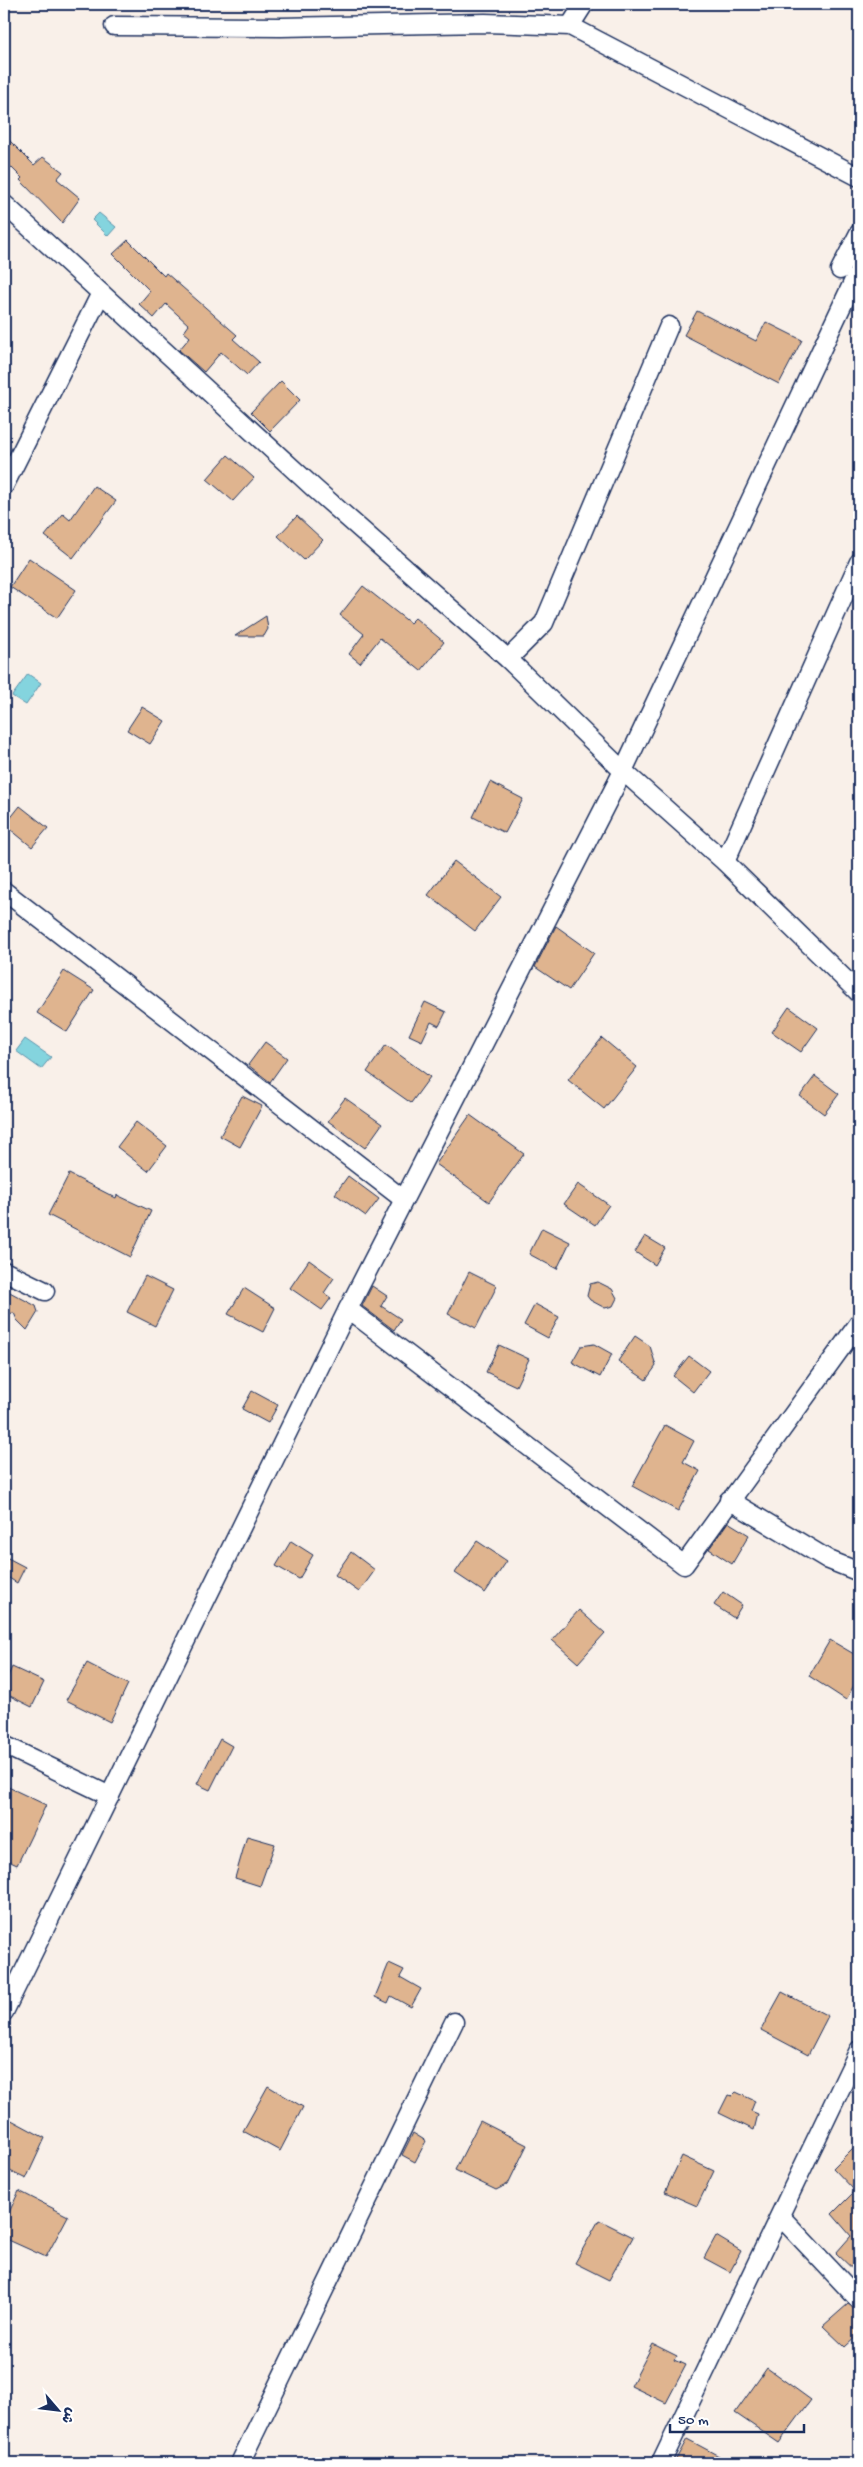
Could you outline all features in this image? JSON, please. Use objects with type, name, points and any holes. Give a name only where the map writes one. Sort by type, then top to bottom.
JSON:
[{"type":"street","points":[[570,26],[584,4]]},
{"type":"street","points":[[114,26],[281,27],[486,23],[570,26],[859,177]]},
{"type":"street","points":[[4,204],[315,488],[508,660],[623,771],[725,862],[859,993]]},
{"type":"street","points":[[4,2012],[348,1309],[623,771],[847,274],[859,233]]},
{"type":"street","points":[[4,486],[101,292]]},
{"type":"street","points":[[508,660],[544,623],[670,326]]},
{"type":"street","points":[[725,862],[859,562]]},
{"type":"street","points":[[4,891],[403,1199]]},
{"type":"street","points":[[4,1271],[45,1291]]},
{"type":"street","points":[[348,1309],[684,1565],[729,1500],[859,1323]]},
{"type":"street","points":[[729,1500],[829,1560],[859,1572]]},
{"type":"street","points":[[4,1745],[110,1796]]},
{"type":"street","points":[[240,2463],[454,2022]]},
{"type":"street","points":[[661,2463],[859,2050]]},
{"type":"street","points":[[780,2216],[859,2300]]},
{"type":"water","points":[[99,213],[116,227],[108,236],[92,220]]},
{"type":"water","points":[[28,674],[41,683],[26,705],[12,696]]},
{"type":"water","points":[[25,1039],[51,1057],[41,1069],[16,1051]]},
{"type":"building","points":[[4,135],[34,165],[43,157],[63,172],[57,179],[80,198],[62,223],[20,180],[22,178],[4,160]]},
{"type":"building","points":[[128,240],[164,276],[166,273],[237,335],[233,339],[259,362],[247,375],[221,352],[204,372],[179,350],[190,337],[184,332],[189,325],[166,304],[154,318],[139,304],[150,291],[113,254]]},
{"type":"building","points":[[697,311],[756,341],[766,322],[802,340],[779,384],[684,335]]},
{"type":"building","points":[[281,381],[300,400],[270,431],[251,412]]},
{"type":"building","points":[[228,455],[254,478],[233,501],[207,479]]},
{"type":"building","points":[[94,486],[116,501],[73,558],[45,536],[63,514],[70,520]]},
{"type":"building","points":[[297,516],[323,540],[304,560],[278,536]]},
{"type":"building","points":[[29,558],[76,590],[57,618],[10,587]]},
{"type":"building","points":[[363,586],[410,623],[415,618],[444,642],[421,671],[380,638],[360,663],[349,654],[364,634],[340,615]]},
{"type":"building","points":[[266,616],[268,629],[264,636],[235,636]]},
{"type":"building","points":[[142,707],[165,721],[150,744],[127,730]]},
{"type":"building","points":[[490,782],[523,799],[505,833],[473,817]]},
{"type":"building","points":[[20,806],[48,828],[32,847],[5,825]]},
{"type":"building","points":[[454,861],[501,897],[475,931],[428,895]]},
{"type":"building","points":[[556,926],[594,953],[569,990],[535,967]]},
{"type":"building","points":[[64,971],[94,990],[67,1032],[37,1013]]},
{"type":"building","points":[[425,1002],[446,1012],[439,1026],[431,1022],[422,1041],[409,1035]]},
{"type":"building","points":[[789,1007],[818,1028],[801,1052],[772,1032]]},
{"type":"building","points":[[602,1038],[637,1067],[604,1109],[568,1080]]},
{"type":"building","points":[[265,1042],[287,1058],[270,1082],[248,1065]]},
{"type":"building","points":[[386,1045],[430,1077],[411,1103],[367,1072]]},
{"type":"building","points":[[815,1076],[839,1094],[824,1114],[800,1096]]},
{"type":"building","points":[[242,1096],[262,1106],[240,1147],[220,1136]]},
{"type":"building","points":[[345,1098],[382,1124],[365,1148],[328,1121]]},
{"type":"building","points":[[470,1115],[524,1154],[489,1202],[436,1164]]},
{"type":"building","points":[[136,1122],[167,1146],[148,1171],[117,1147]]},
{"type":"building","points":[[69,1174],[116,1198],[117,1195],[151,1211],[130,1257],[48,1215]]},
{"type":"building","points":[[348,1176],[379,1199],[366,1216],[335,1194]]},
{"type":"building","points":[[578,1184],[609,1205],[595,1225],[564,1204]]},
{"type":"building","points":[[542,1228],[570,1242],[557,1269],[529,1254]]},
{"type":"building","points":[[645,1236],[665,1248],[655,1265],[635,1252]]},
{"type":"building","points":[[309,1260],[334,1278],[324,1293],[331,1298],[322,1310],[290,1288]]},
{"type":"building","points":[[469,1272],[497,1286],[476,1328],[448,1314]]},
{"type":"building","points":[[145,1276],[173,1290],[155,1326],[127,1312]]},
{"type":"building","points":[[598,1282],[612,1289],[617,1298],[613,1306],[605,1308],[590,1300],[587,1296],[590,1284]]},
{"type":"building","points":[[372,1286],[387,1296],[381,1306],[401,1319],[394,1330],[362,1306]]},
{"type":"building","points":[[244,1288],[275,1308],[263,1332],[228,1314]]},
{"type":"building","points":[[4,1289],[36,1306],[38,1312],[27,1330],[17,1320],[14,1313],[4,1314]]},
{"type":"building","points":[[535,1304],[559,1317],[548,1338],[524,1325]]},
{"type":"building","points":[[635,1336],[650,1346],[656,1366],[646,1380],[618,1361]]},
{"type":"building","points":[[594,1344],[612,1354],[600,1377],[572,1362],[581,1346]]},
{"type":"building","points":[[499,1345],[529,1359],[516,1386],[486,1372]]},
{"type":"building","points":[[689,1356],[709,1371],[693,1392],[673,1376]]},
{"type":"building","points":[[252,1391],[278,1405],[268,1423],[242,1409]]},
{"type":"building","points":[[665,1425],[694,1441],[683,1462],[700,1471],[678,1511],[632,1486]]},
{"type":"building","points":[[728,1522],[749,1535],[732,1564],[709,1549]]},
{"type":"building","points":[[291,1541],[313,1555],[299,1579],[276,1566]]},
{"type":"building","points":[[477,1541],[507,1561],[485,1593],[455,1573]]},
{"type":"building","points":[[351,1552],[375,1570],[359,1592],[335,1575]]},
{"type":"building","points":[[4,1556],[25,1567],[17,1583],[4,1575]]},
{"type":"building","points":[[723,1592],[742,1605],[734,1618],[714,1605]]},
{"type":"building","points":[[579,1610],[605,1633],[578,1663],[552,1640]]},
{"type":"building","points":[[830,1640],[859,1657],[859,1676],[846,1700],[809,1676]]},
{"type":"building","points":[[87,1663],[128,1684],[110,1722],[66,1700]]},
{"type":"building","points":[[12,1667],[44,1682],[32,1707],[4,1693],[4,1685]]},
{"type":"building","points":[[220,1739],[232,1746],[210,1790],[197,1784]]},
{"type":"building","points":[[4,1785],[46,1805],[17,1865],[4,1859]]},
{"type":"building","points":[[247,1836],[275,1844],[260,1886],[235,1878]]},
{"type":"building","points":[[389,1963],[404,1970],[400,1977],[421,1989],[411,2007],[391,1996],[388,2003],[375,1997]]},
{"type":"building","points":[[782,1992],[828,2016],[808,2055],[761,2030]]},
{"type":"building","points":[[268,2086],[303,2107],[280,2151],[243,2131]]},
{"type":"building","points":[[736,2092],[755,2101],[751,2111],[758,2114],[754,2130],[719,2113],[728,2095],[732,2096]]},
{"type":"building","points":[[4,2116],[45,2138],[26,2179],[4,2168]]},
{"type":"building","points":[[480,2121],[527,2145],[508,2184],[496,2190],[455,2170]]},
{"type":"building","points":[[413,2133],[426,2141],[415,2162],[402,2155]]},
{"type":"building","points":[[859,2142],[859,2275],[836,2253],[851,2236],[832,2214],[855,2191],[833,2168]]},
{"type":"building","points":[[682,2156],[714,2171],[697,2206],[665,2192]]},
{"type":"building","points":[[19,2191],[68,2216],[46,2257],[4,2238],[4,2223]]},
{"type":"building","points":[[599,2220],[633,2237],[609,2280],[575,2263]]},
{"type":"building","points":[[716,2236],[741,2251],[730,2272],[704,2258]]},
{"type":"building","points":[[848,2304],[859,2310],[859,2334],[845,2347],[823,2326]]},
{"type":"building","points":[[653,2344],[677,2356],[675,2360],[686,2365],[666,2403],[631,2386]]},
{"type":"building","points":[[767,2368],[811,2400],[779,2443],[735,2413]]},
{"type":"building","points":[[687,2439],[732,2463],[674,2463]]}]
